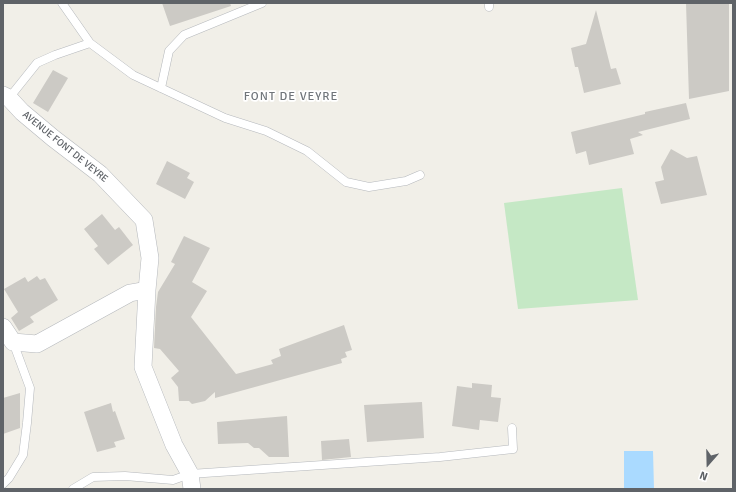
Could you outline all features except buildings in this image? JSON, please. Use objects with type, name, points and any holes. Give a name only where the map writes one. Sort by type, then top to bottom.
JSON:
[{"type":"street","name":"AVENUE FONT DE VEYRE","points":[[6,96],[22,112],[53,138],[100,174],[144,220],[150,258],[142,367],[191,482]]},
{"type":"street","points":[[3,327],[14,342],[37,344],[130,293],[147,290]]},
{"type":"lane","points":[[62,3],[90,43],[133,75],[226,118],[266,131],[307,151],[346,182],[369,187],[406,181],[420,175]]},
{"type":"lane","points":[[160,88],[169,51],[184,35],[262,3]]},
{"type":"lane","points":[[6,96],[37,63],[90,43]]},
{"type":"lane","points":[[3,484],[9,478],[23,455],[28,416],[30,388],[14,342]]},
{"type":"lane","points":[[73,489],[93,477],[125,476],[191,482],[513,449],[512,428]]},
{"type":"green space","points":[[622,188],[638,300],[518,309],[504,203]]},
{"type":"water","points":[[624,451],[653,451],[654,489],[624,489]]},
{"type":"district","name":"FONT DE VEYRE","points":[[291,97]]}]
